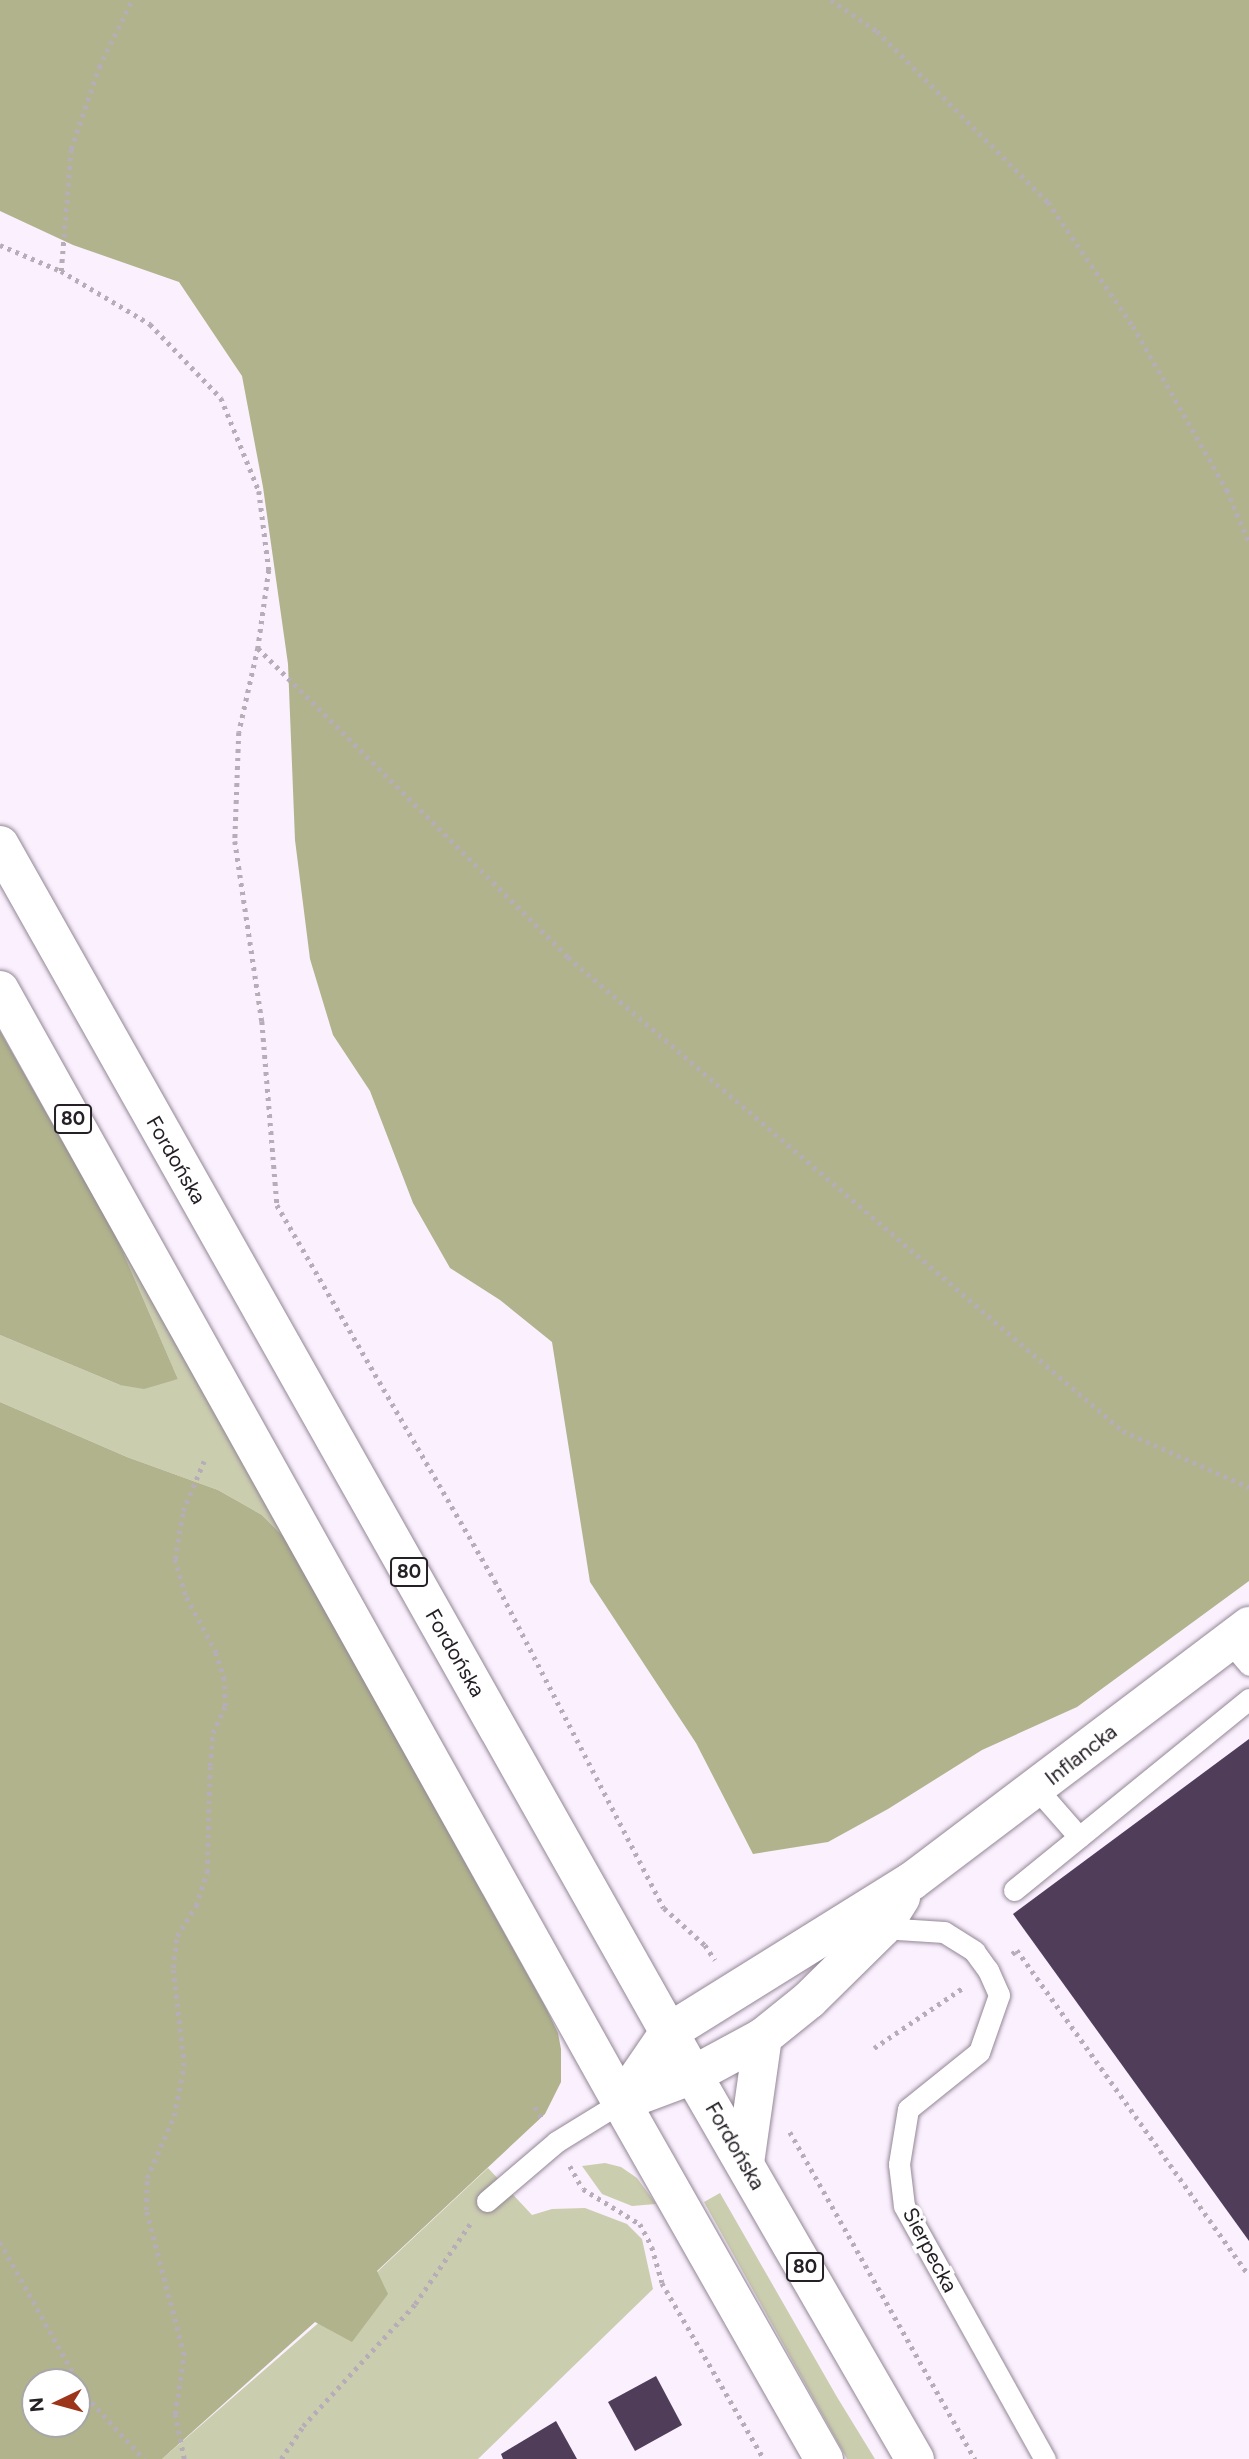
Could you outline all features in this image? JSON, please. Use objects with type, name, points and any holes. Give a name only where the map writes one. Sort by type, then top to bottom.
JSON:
[{"type":"main road","name":"Fordońska","points":[[0,845],[693,2075],[915,2459]]},
{"type":"main road","name":"80","points":[[0,990],[621,2102],[824,2459]]},
{"type":"main road","name":"Inflancka","points":[[669,2032],[912,1881],[1242,1644]]},
{"type":"main road","name":"Inflancka","points":[[621,2102],[693,2075],[763,2037],[809,2000],[882,1928],[912,1881]]},
{"type":"main road","points":[[621,2102],[669,2032]]},
{"type":"main road","points":[[745,2163],[763,2037]]},
{"type":"lane","points":[[1014,1890],[1249,1699]]},
{"type":"lane","points":[[1037,1789],[1079,1837]]},
{"type":"lane","name":"Sierpecka","points":[[882,1928],[944,1932],[974,1951],[988,1970],[999,1995],[979,2052],[908,2109],[899,2164],[904,2206],[1045,2459]]},
{"type":"lane","points":[[487,2201],[556,2142],[621,2102]]},
{"type":"path","points":[[61,271],[71,149],[99,67],[132,0]]},
{"type":"path","points":[[831,0],[877,31],[1048,202],[1133,326],[1227,490],[1249,542]]},
{"type":"path","points":[[0,245],[61,271],[150,324],[221,398],[259,491],[269,570],[258,648],[239,732],[234,841],[261,1021],[277,1205],[495,1581],[664,1908],[705,1945],[736,1991]]},
{"type":"path","points":[[258,648],[568,957],[1123,1431],[1249,1486]]},
{"type":"path","points":[[184,2459],[175,2414],[184,2355],[146,2210],[147,2178],[174,2116],[184,2066],[174,1957],[177,1936],[196,1906],[207,1872],[213,1733],[225,1706],[224,1680],[216,1653],[185,1594],[175,1559],[183,1511],[204,1461]]},
{"type":"path","points":[[874,2048],[1017,1950],[1249,2274]]},
{"type":"path","points":[[535,2107],[583,2189],[640,2224],[652,2247],[663,2283],[764,2459]]},
{"type":"path","points":[[789,2123],[790,2136],[975,2459]]},
{"type":"path","points":[[281,2459],[303,2426],[415,2304],[487,2201]]},
{"type":"path","points":[[0,2242],[86,2396],[144,2459]]},
{"type":"green space","points":[[0,0],[1249,0],[1249,1581],[1077,1707],[982,1750],[888,1809],[828,1842],[753,1854],[696,1743],[590,1582],[552,1342],[500,1300],[450,1268],[413,1203],[370,1091],[333,1035],[310,959],[295,840],[288,664],[263,487],[242,376],[179,282],[73,245],[0,211]]},
{"type":"green space","points":[[0,1031],[116,1236],[178,1379],[144,1389],[120,1385],[0,1335]]},
{"type":"green space","points":[[116,1236],[285,1538],[262,1515],[218,1490],[127,1457],[0,1402],[0,1335],[120,1385],[178,1379]]},
{"type":"green space","points":[[0,1402],[127,1457],[218,1490],[262,1515],[285,1538],[546,2008],[558,2033],[561,2049],[561,2082],[545,2114],[377,2271],[388,2294],[352,2342],[315,2322],[162,2459],[0,2459]]},
{"type":"green space","points":[[605,2163],[621,2167],[637,2178],[656,2204],[632,2206],[602,2194],[582,2166]]},
{"type":"green space","points":[[488,2168],[532,2215],[552,2209],[585,2208],[627,2224],[642,2239],[653,2289],[478,2459],[162,2459],[377,2272]]},
{"type":"green space","points":[[720,2193],[875,2459],[847,2459],[704,2202]]},
{"type":"building","points":[[1249,1739],[1249,2241],[1013,1914]]},
{"type":"building","points":[[656,2376],[682,2425],[635,2451],[608,2402]]},
{"type":"building","points":[[556,2421],[577,2459],[503,2459],[501,2454]]}]
